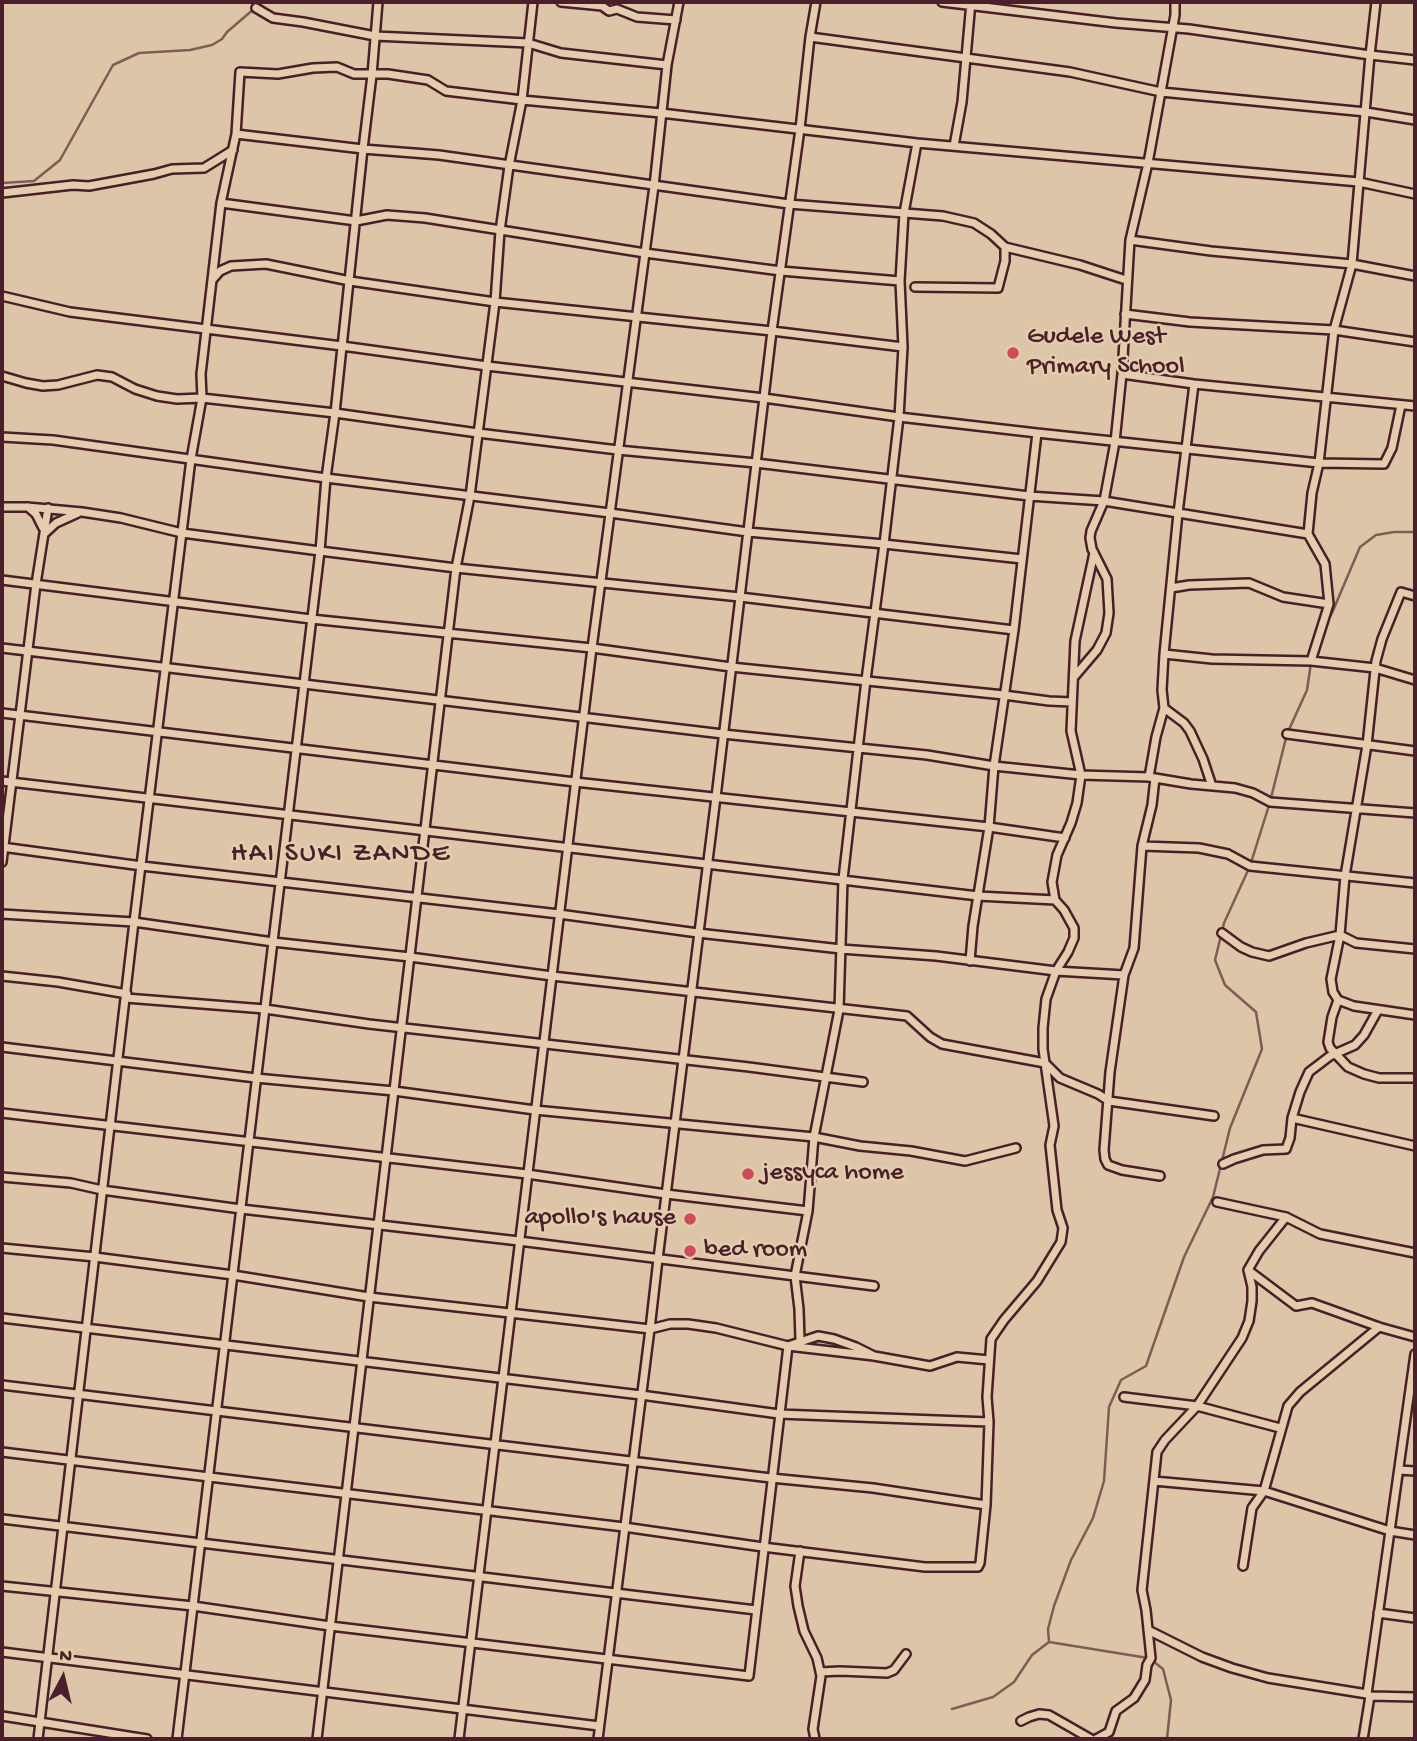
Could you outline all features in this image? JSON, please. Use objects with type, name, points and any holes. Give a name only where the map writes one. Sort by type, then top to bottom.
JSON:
[{"type":"street","points":[[177,1739],[320,551],[378,2]]},
{"type":"street","points":[[317,1739],[456,568],[470,496],[495,302],[500,231],[522,100],[533,2]]},
{"type":"street","points":[[561,2],[603,6],[609,11],[617,9],[637,17],[676,20]]},
{"type":"street","points":[[459,1739],[600,582],[654,186],[667,65],[679,2]]},
{"type":"street","points":[[597,1739],[772,331],[816,2]]},
{"type":"street","points":[[942,2],[1189,29],[1415,60]]},
{"type":"street","points":[[1073,678],[1097,650],[1105,633],[1109,613],[1107,579],[1090,538],[1104,501],[1115,442],[1130,240],[1149,163],[1175,2]]},
{"type":"street","points":[[1311,661],[1329,604],[1325,564],[1308,534],[1334,330],[1352,264],[1376,2]]},
{"type":"street","points":[[954,146],[962,102],[971,4]]},
{"type":"street","points":[[256,8],[273,18],[375,36],[528,43],[561,53],[667,65]]},
{"type":"street","points":[[810,37],[1070,72],[1161,92],[1366,112],[1415,120]]},
{"type":"street","points":[[38,1739],[134,922],[191,459],[202,398],[201,374],[212,280],[222,203],[236,134],[240,72],[278,74],[337,67],[354,74],[410,76],[428,80],[446,91],[522,100],[661,113],[917,143],[1359,182],[1415,194]]},
{"type":"street","points":[[236,134],[439,155],[789,204],[943,216],[975,223],[1005,247],[1080,265],[1126,280]]},
{"type":"street","points":[[800,1340],[795,1276],[808,1211],[814,1137],[839,1010],[843,879],[899,416],[903,347],[900,281],[904,213],[917,143]]},
{"type":"street","points":[[2,193],[72,185],[89,186],[172,169],[204,168],[233,150]]},
{"type":"street","points":[[222,203],[356,221],[387,215],[425,218],[645,253],[781,271],[900,281]]},
{"type":"street","points":[[1130,240],[1211,251],[1352,264],[1415,276]]},
{"type":"street","points":[[915,287],[998,288],[1005,261],[1005,247]]},
{"type":"street","points":[[212,280],[220,271],[231,265],[266,264],[349,281],[495,302],[903,347]]},
{"type":"street","points":[[2,296],[70,313],[487,366],[1037,433],[1319,463],[1384,464],[1392,448],[1401,405]]},
{"type":"street","points":[[1125,314],[1190,322],[1334,330],[1415,342]]},
{"type":"street","points":[[1122,374],[1194,384],[1415,406]]},
{"type":"street","points":[[2,376],[43,386],[97,376],[112,377],[135,389],[177,400],[202,398],[335,412],[618,450],[756,463],[1029,496],[1104,501],[1308,534]]},
{"type":"street","points":[[1160,1176],[1108,1165],[1104,1150],[1110,1072],[1124,975],[1134,948],[1142,846],[1152,805],[1152,778],[1158,729],[1164,708],[1164,654],[1194,384]]},
{"type":"street","points":[[970,961],[989,827],[993,766],[1014,631],[1037,433]]},
{"type":"street","points":[[2,437],[53,440],[748,532],[1022,559]]},
{"type":"street","points":[[2,507],[27,506],[82,512],[121,518],[182,533],[456,568],[740,597],[1014,631]]},
{"type":"street","points":[[27,506],[36,514],[44,532]]},
{"type":"street","points":[[2,862],[36,584],[48,508]]},
{"type":"street","points":[[44,532],[56,523],[82,512]]},
{"type":"street","points":[[2,1452],[624,1527],[925,1567],[978,1567],[986,1505],[989,1422],[987,1397],[991,1339],[1037,1281],[1062,1242],[1063,1228],[1058,1210],[1050,1144],[1054,1126],[1043,1049],[1043,1028],[1046,999],[1056,971],[1074,938],[1074,928],[1055,900],[1052,882],[1057,855],[1077,803],[1081,775],[1071,731],[1075,641],[1094,553]]},
{"type":"street","points":[[2,580],[312,619],[592,648],[731,667],[1072,702]]},
{"type":"street","points":[[1171,588],[1189,584],[1249,583],[1283,597],[1329,604]]},
{"type":"street","points":[[1415,596],[1401,592],[1382,639],[1375,668],[1367,745],[1345,876],[1340,935],[1331,979],[1333,992],[1338,1000],[1354,1006],[1415,1015]]},
{"type":"street","points":[[2,648],[723,734],[927,755],[993,766],[1081,775],[1152,778],[1235,788],[1270,802],[1415,813]]},
{"type":"street","points":[[1164,654],[1212,659],[1311,661],[1375,668],[1415,680]]},
{"type":"street","points":[[1164,708],[1190,731],[1212,786]]},
{"type":"street","points":[[2,713],[1065,838]]},
{"type":"street","points":[[1287,734],[1415,751]]},
{"type":"street","points":[[2,781],[978,895],[1055,900]]},
{"type":"street","points":[[1142,846],[1199,848],[1228,854],[1250,866],[1415,883]]},
{"type":"street","points":[[3,848],[698,933],[841,949],[936,956],[1056,971],[1124,975]]},
{"type":"street","points":[[2,914],[134,922],[273,942],[690,993],[907,1016],[942,1044],[1045,1063],[1060,1078],[1108,1101],[1214,1116]]},
{"type":"street","points":[[1222,933],[1241,947],[1269,956],[1340,935],[1356,943],[1415,949]]},
{"type":"street","points":[[2,976],[58,982],[126,996],[265,1009],[863,1082]]},
{"type":"street","points":[[1338,1000],[1328,1042],[1330,1048],[1348,1067],[1379,1077],[1415,1078]]},
{"type":"street","points":[[1223,1164],[1263,1150],[1286,1149],[1292,1118],[1308,1072],[1355,1045],[1378,1010]]},
{"type":"street","points":[[2,1047],[256,1078],[394,1091],[535,1110],[814,1137],[965,1161],[1016,1148]]},
{"type":"street","points":[[2,1113],[527,1174],[808,1211]]},
{"type":"street","points":[[1292,1118],[1415,1146]]},
{"type":"street","points":[[2,1177],[71,1183],[102,1190],[241,1209],[874,1286]]},
{"type":"street","points":[[1217,1202],[1286,1217],[1320,1234],[1415,1253]]},
{"type":"street","points":[[1021,1721],[1039,1714],[1049,1715],[1094,1739],[1109,1732],[1116,1711],[1134,1698],[1145,1680],[1150,1658],[1143,1590],[1157,1452],[1197,1406],[1242,1338],[1252,1301],[1248,1270],[1259,1251],[1286,1217]]},
{"type":"street","points":[[2,1248],[233,1275],[369,1297],[650,1329],[670,1324],[688,1324],[716,1328],[788,1346],[930,1366],[957,1357],[989,1360]]},
{"type":"street","points":[[1248,1270],[1296,1306],[1312,1303],[1415,1338]]},
{"type":"street","points":[[2,1318],[779,1414],[989,1422]]},
{"type":"street","points":[[1243,1566],[1252,1508],[1264,1491],[1288,1406],[1300,1392],[1379,1327]]},
{"type":"street","points":[[788,1346],[818,1336],[834,1339],[874,1356]]},
{"type":"street","points":[[2,1586],[193,1606],[330,1626],[749,1676],[788,1346]]},
{"type":"street","points":[[1363,1739],[1378,1613],[1411,1407],[1415,1354]]},
{"type":"street","points":[[2,1385],[873,1488],[986,1505]]},
{"type":"street","points":[[1124,1397],[1197,1406],[1280,1428]]},
{"type":"street","points":[[1399,1469],[1415,1471]]},
{"type":"street","points":[[1154,1481],[1264,1491],[1390,1531],[1415,1535]]},
{"type":"street","points":[[2,1519],[756,1610]]},
{"type":"street","points":[[800,1551],[795,1586],[798,1606],[804,1631],[817,1658],[821,1676],[813,1729],[815,1739]]},
{"type":"street","points":[[1378,1613],[1415,1618]]},
{"type":"street","points":[[1148,1630],[1202,1657],[1268,1678],[1369,1695],[1415,1697]]},
{"type":"street","points":[[2,1652],[599,1726]]},
{"type":"street","points":[[820,1672],[887,1673],[894,1670],[906,1654]]},
{"type":"street","points":[[2,1716],[147,1739]]},
{"type":"waterway","points":[[2,183],[34,181],[60,160],[113,65],[139,53],[190,50],[212,45],[262,2]]},
{"type":"waterway","points":[[1327,621],[1360,547],[1376,535],[1415,532]]},
{"type":"waterway","points":[[1148,1658],[1049,1642],[1048,1629],[1071,1560],[1093,1518],[1104,1481],[1109,1407],[1121,1380],[1146,1366],[1184,1257],[1213,1197],[1230,1128],[1262,1049],[1256,1012],[1225,985],[1215,960],[1224,923],[1250,866],[1287,734],[1307,690],[1311,663]]},
{"type":"waterway","points":[[952,1709],[993,1697],[1014,1682],[1032,1655],[1049,1642]]},
{"type":"waterway","points":[[1153,1661],[1163,1669],[1171,1700],[1167,1739]]},
{"type":"place","name":"Gudele West Primary School","points":[[1013,353]]},
{"type":"place","name":"jessyca home","points":[[748,1174]]},
{"type":"place","name":"apollo's hause","points":[[690,1219]]},
{"type":"place","name":"bed room","points":[[690,1251]]},
{"type":"district","name":"HAI SUKI ZANDE","points":[[341,856]]}]
